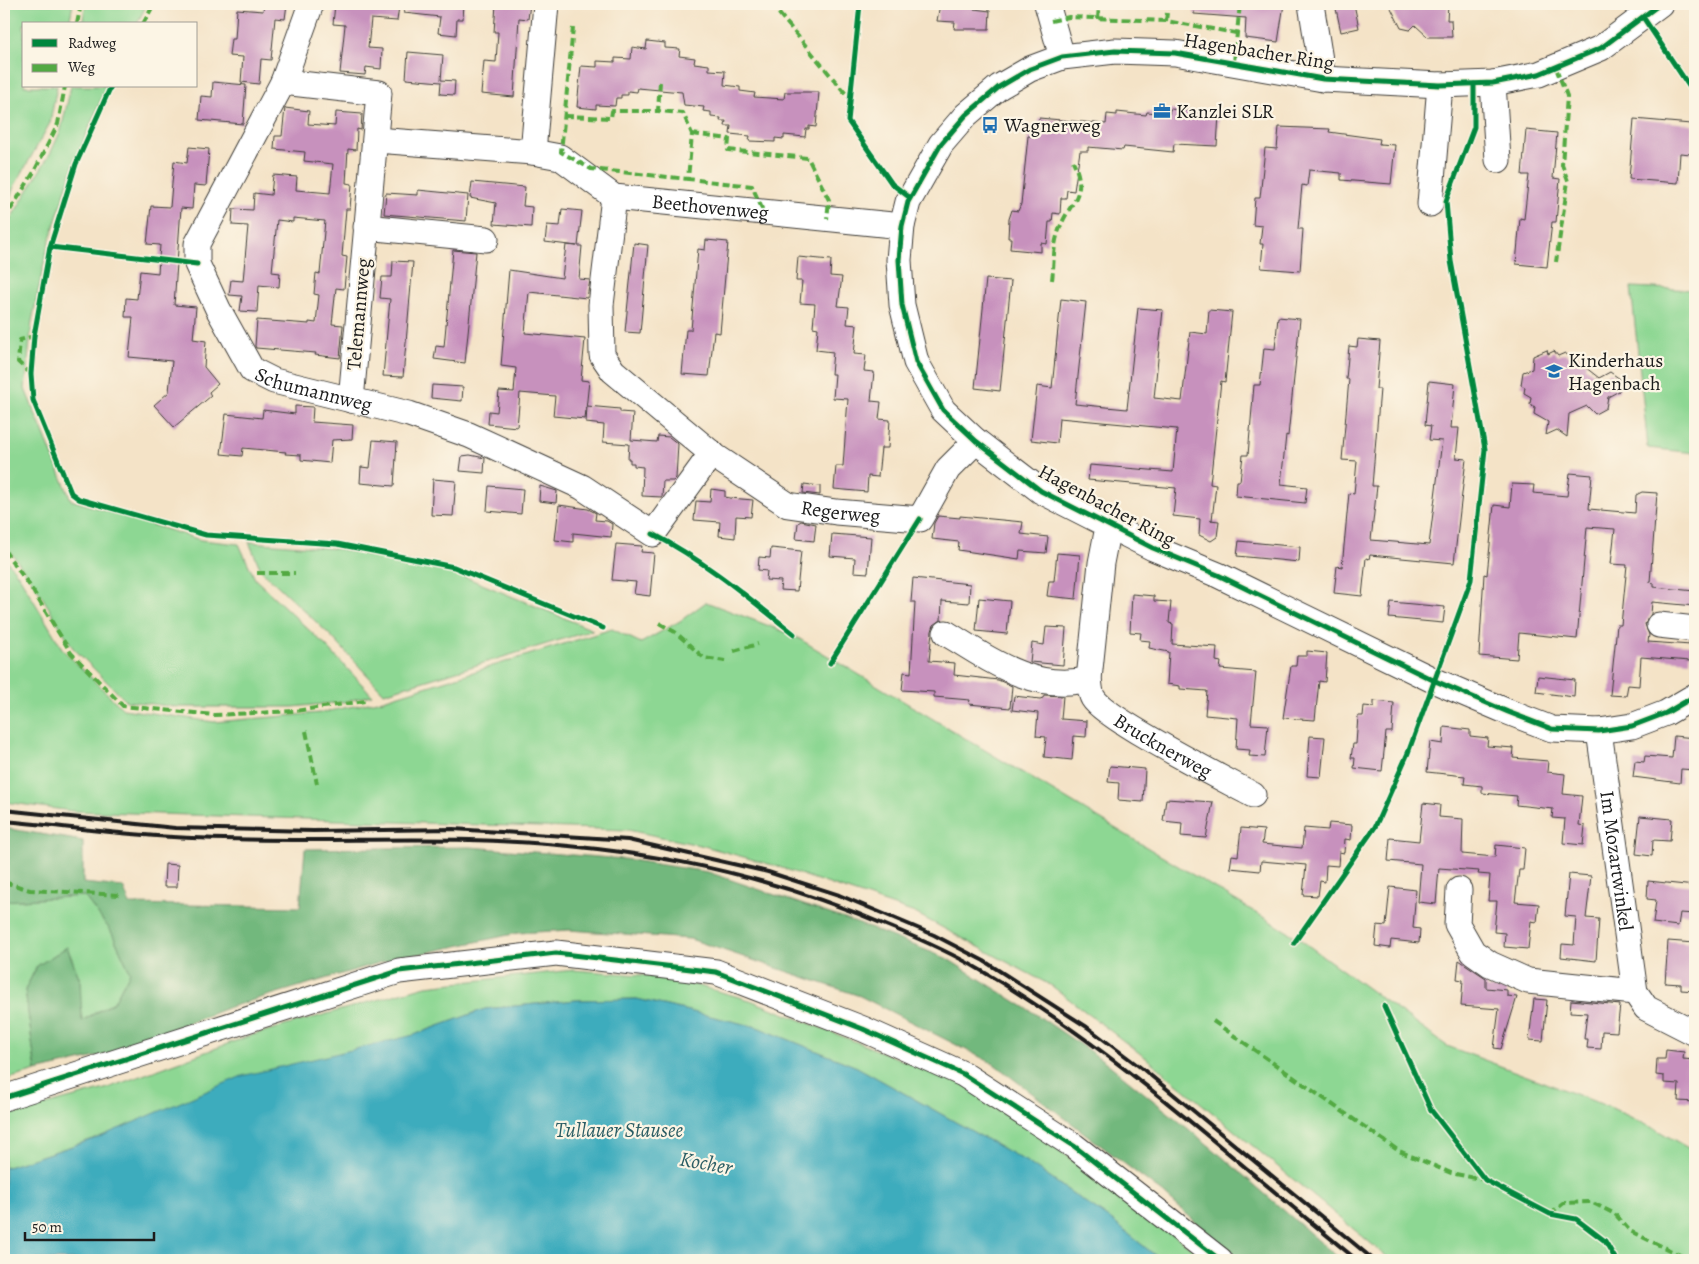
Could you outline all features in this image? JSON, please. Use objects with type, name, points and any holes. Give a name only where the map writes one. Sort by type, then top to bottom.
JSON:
[{"type":"street","name":"Schumannweg","points":[[311,4],[283,82],[197,244],[197,264],[218,309],[252,370],[274,381],[409,414],[469,435],[582,487],[653,534],[712,453]]},
{"type":"street","points":[[533,152],[546,4]]},
{"type":"street","points":[[1046,4],[1062,57]]},
{"type":"street","points":[[1311,4],[1323,79]]},
{"type":"street","name":"Hagenbacher Ring","points":[[1659,4],[1601,48],[1539,74],[1493,83],[1440,85],[1323,79],[1176,52],[1115,51],[1062,57],[1030,69],[999,87],[966,115],[941,144],[909,197],[902,226],[899,260],[902,305],[916,362],[943,410],[976,441],[1041,491],[1108,527],[1218,575],[1434,680],[1552,729],[1599,731],[1632,726],[1666,713],[1695,696]]},
{"type":"street","points":[[283,82],[379,92],[376,140],[533,152],[560,157],[614,197]]},
{"type":"street","points":[[1493,83],[1498,160]]},
{"type":"street","points":[[1430,204],[1440,85]]},
{"type":"street","name":"Telemannweg","points":[[351,400],[366,228],[376,140]]},
{"type":"street","name":"Beethovenweg","points":[[614,197],[902,226]]},
{"type":"street","name":"Regerweg","points":[[614,197],[601,305],[602,355],[613,371],[629,385],[694,423],[712,453],[788,504],[836,512],[920,519],[948,469],[976,441]]},
{"type":"street","points":[[366,228],[486,238]]},
{"type":"street","name":"Brucknerweg","points":[[1108,527],[1101,562],[1089,680],[1093,698],[1103,708],[1151,739],[1253,795]]},
{"type":"street","points":[[1659,625],[1695,629]]},
{"type":"street","points":[[946,633],[999,665],[1031,679],[1074,683],[1089,680]]},
{"type":"street","name":"Im Mozartwinkel","points":[[1599,731],[1635,992]]},
{"type":"street","points":[[1459,890],[1456,924],[1472,952],[1490,964],[1528,981],[1635,992],[1646,1008],[1695,1033]]},
{"type":"street","points":[[4,1098],[399,971],[556,953],[716,972],[862,1030],[963,1074],[1074,1146],[1220,1260]]},
{"type":"green space","points":[[4,4],[73,4],[69,22],[22,22],[22,88],[57,88],[50,123],[13,189],[4,218]]},
{"type":"green space","points":[[86,4],[147,4],[138,22],[82,22]]},
{"type":"green space","points":[[71,88],[106,88],[74,163],[47,249],[32,321],[25,389],[71,500],[201,540],[239,544],[255,579],[327,647],[372,695],[343,702],[293,707],[178,707],[126,701],[73,648],[35,585],[4,543],[4,230],[51,152],[61,130]]},
{"type":"green space","points":[[1631,287],[1695,290],[1695,453],[1648,448]]},
{"type":"green space","points":[[249,542],[339,549],[453,572],[593,630],[384,693],[331,636],[261,570]]},
{"type":"green space","points":[[4,557],[19,576],[63,650],[123,709],[214,722],[320,713],[383,700],[612,629],[641,643],[680,621],[706,602],[793,635],[1298,938],[1447,1046],[1612,1108],[1657,1130],[1695,1152],[1695,1260],[1391,1260],[1151,1062],[1052,986],[915,913],[776,866],[704,846],[628,830],[72,811],[4,802]]},
{"type":"green space","points":[[4,828],[83,841],[83,883],[123,887],[130,904],[300,907],[305,849],[470,847],[624,859],[708,872],[862,925],[946,958],[1034,1013],[1107,1063],[1212,1148],[1341,1260],[1238,1260],[1163,1193],[994,1064],[860,996],[690,939],[569,930],[518,933],[382,962],[230,1007],[109,1054],[36,1071],[25,990],[37,966],[67,947],[80,980],[82,1021],[114,1002],[130,972],[111,931],[84,896],[4,901]]},
{"type":"green space","points":[[84,896],[111,931],[130,972],[114,1002],[81,1021],[80,980],[67,947],[37,966],[25,990],[36,1071],[4,1080],[4,901]]},
{"type":"green space","points":[[574,970],[666,977],[750,1000],[978,1090],[1208,1260],[1161,1260],[1111,1220],[1027,1162],[857,1067],[757,1027],[637,999],[576,1000],[485,1009],[414,1035],[4,1168],[4,1116],[105,1089],[249,1036],[426,986]]},
{"type":"water","name":"Tullauer Stausee","points":[[637,999],[757,1027],[857,1067],[1027,1162],[1111,1220],[1161,1260],[4,1260],[4,1168],[97,1138],[242,1076],[414,1035],[485,1009],[576,1000]]},
{"type":"building","points":[[264,4],[287,4],[285,19],[275,18],[271,60],[261,59],[259,84],[241,82],[243,57],[229,56],[231,39],[235,39],[237,9],[263,11]]},
{"type":"building","points":[[335,4],[394,4],[394,6],[399,6],[397,21],[371,19],[368,48],[382,49],[381,69],[366,67],[365,75],[340,73],[345,25],[333,24]]},
{"type":"building","points":[[405,4],[464,4],[463,19],[457,19],[456,35],[438,33],[440,17],[404,13]]},
{"type":"building","points":[[496,4],[530,4],[528,19],[519,18],[514,97],[481,94],[484,61],[496,62],[498,32],[494,32]]},
{"type":"building","points":[[940,4],[975,4],[974,9],[990,11],[989,29],[954,29],[955,22],[937,21]]},
{"type":"building","points":[[1195,4],[1284,4],[1278,42],[1245,38],[1246,18],[1194,14]]},
{"type":"building","points":[[1335,4],[1354,4],[1359,28],[1341,32]]},
{"type":"building","points":[[1389,4],[1448,4],[1447,20],[1451,20],[1452,37],[1428,37],[1415,25],[1410,30],[1401,28]]},
{"type":"building","points":[[647,41],[665,43],[665,48],[680,49],[679,56],[695,58],[694,63],[709,65],[709,70],[725,71],[724,85],[740,87],[740,91],[755,93],[754,97],[784,99],[785,92],[819,92],[816,127],[809,126],[809,129],[806,129],[805,137],[784,135],[784,139],[775,138],[775,142],[749,141],[750,136],[730,134],[731,126],[725,126],[726,121],[720,121],[721,118],[711,117],[711,112],[703,111],[704,107],[684,105],[682,92],[638,88],[637,92],[628,91],[628,95],[621,95],[621,98],[616,98],[615,106],[596,105],[596,109],[577,107],[581,66],[597,67],[597,61],[615,62],[615,58],[631,59],[632,47],[646,49]]},
{"type":"building","points":[[408,52],[443,55],[441,80],[455,81],[454,95],[440,94],[441,82],[406,79]]},
{"type":"building","points":[[213,82],[246,85],[243,124],[199,120],[201,96],[212,97]]},
{"type":"building","points":[[285,108],[309,111],[308,124],[335,126],[336,112],[362,114],[361,130],[357,129],[356,150],[348,149],[346,183],[352,184],[350,209],[346,209],[342,256],[347,257],[344,289],[336,288],[332,324],[343,325],[340,358],[315,355],[316,353],[256,348],[255,346],[257,320],[316,323],[319,295],[314,294],[316,273],[320,274],[325,221],[293,218],[293,222],[277,220],[272,272],[280,273],[279,287],[259,285],[257,312],[240,311],[242,296],[229,295],[231,280],[243,281],[248,226],[232,225],[233,209],[253,210],[254,193],[271,195],[273,175],[297,177],[296,190],[330,193],[333,164],[304,161],[305,152],[274,149],[275,136],[282,136]]},
{"type":"building","points":[[1170,109],[1219,114],[1217,146],[1174,144],[1173,152],[1124,147],[1123,150],[1088,147],[1088,151],[1080,151],[1074,191],[1067,190],[1066,198],[1061,198],[1060,214],[1053,213],[1052,222],[1049,222],[1047,244],[1041,243],[1041,252],[1010,249],[1011,238],[1008,238],[1009,219],[1012,210],[1018,211],[1021,204],[1028,136],[1038,136],[1039,118],[1106,124],[1107,114],[1117,115],[1117,112],[1146,115],[1147,112],[1169,114]]},
{"type":"building","points":[[1634,119],[1691,124],[1693,127],[1691,154],[1680,153],[1678,183],[1629,179]]},
{"type":"building","points":[[1279,127],[1330,129],[1329,132],[1380,139],[1379,144],[1395,145],[1391,184],[1341,180],[1341,173],[1309,170],[1307,186],[1302,185],[1298,229],[1303,229],[1300,271],[1261,268],[1263,244],[1260,244],[1262,226],[1253,225],[1255,198],[1260,198],[1265,148],[1277,149]]},
{"type":"building","points":[[1526,130],[1557,133],[1553,178],[1560,179],[1556,222],[1552,222],[1547,267],[1516,264],[1520,218],[1524,219],[1529,175],[1522,175]]},
{"type":"building","points":[[189,147],[209,149],[206,186],[194,185],[192,209],[181,208],[174,305],[196,307],[193,339],[206,341],[204,367],[218,384],[209,392],[211,396],[174,427],[154,405],[169,392],[172,361],[129,357],[133,317],[125,317],[126,298],[137,299],[140,271],[158,273],[160,245],[147,244],[151,206],[170,207],[174,161],[187,163]]},
{"type":"building","points":[[472,182],[525,187],[523,206],[532,207],[531,227],[494,224],[496,203],[470,198]]},
{"type":"building","points":[[418,190],[468,195],[466,221],[384,214],[386,193],[418,195]]},
{"type":"building","points":[[562,209],[582,211],[578,246],[582,246],[579,279],[590,280],[587,298],[529,292],[525,333],[585,339],[581,380],[589,381],[585,419],[553,416],[555,396],[520,393],[517,427],[488,424],[489,411],[497,412],[499,391],[514,392],[516,368],[501,366],[509,270],[562,278],[566,245],[577,246],[545,242],[547,225],[560,226]]},
{"type":"building","points":[[706,240],[728,242],[720,333],[714,332],[709,376],[682,374],[686,330],[691,330],[698,249],[705,250]]},
{"type":"building","points":[[634,243],[648,245],[640,333],[625,332]]},
{"type":"building","points":[[453,250],[476,252],[465,363],[434,359],[436,346],[444,347]]},
{"type":"building","points":[[798,257],[831,260],[830,276],[842,277],[838,306],[849,307],[847,324],[857,325],[854,354],[866,355],[864,371],[874,372],[871,401],[881,402],[879,419],[890,420],[888,448],[881,448],[878,477],[868,476],[867,492],[834,489],[836,466],[843,466],[848,399],[833,398],[835,374],[831,374],[833,352],[816,350],[818,328],[813,327],[815,304],[800,303],[802,281],[796,281]]},
{"type":"building","points":[[393,261],[413,262],[403,377],[383,376],[390,299],[380,298],[382,277],[392,277]]},
{"type":"building","points":[[986,279],[1011,281],[1000,391],[975,388]]},
{"type":"building","points":[[1061,299],[1086,302],[1075,404],[1127,409],[1138,308],[1163,310],[1154,398],[1182,401],[1190,332],[1207,334],[1209,310],[1232,312],[1225,382],[1221,381],[1210,484],[1216,485],[1212,520],[1210,520],[1219,521],[1217,537],[1211,541],[1199,535],[1200,519],[1173,516],[1176,488],[1088,480],[1090,465],[1173,472],[1177,429],[1059,418],[1057,443],[1031,440],[1037,386],[1052,388]]},
{"type":"building","points":[[1278,317],[1300,319],[1281,484],[1307,487],[1305,503],[1236,496],[1237,481],[1240,481],[1243,455],[1248,455],[1254,385],[1260,385],[1264,348],[1275,349]]},
{"type":"building","points":[[1358,339],[1380,341],[1376,389],[1380,389],[1372,486],[1377,486],[1371,540],[1429,545],[1442,441],[1429,440],[1431,426],[1425,425],[1429,381],[1455,384],[1451,428],[1459,428],[1456,458],[1466,459],[1454,563],[1370,555],[1369,559],[1366,558],[1362,596],[1334,593],[1337,566],[1342,567],[1349,493],[1354,494],[1357,461],[1342,460],[1349,379],[1346,379],[1349,346],[1357,347]]},
{"type":"building","points":[[1547,350],[1548,354],[1554,351],[1558,356],[1565,353],[1569,356],[1575,354],[1586,362],[1585,367],[1599,378],[1610,372],[1620,379],[1619,391],[1608,397],[1606,408],[1595,414],[1587,406],[1569,414],[1567,437],[1557,430],[1546,435],[1548,422],[1534,414],[1535,407],[1530,404],[1531,397],[1524,393],[1525,387],[1521,385],[1523,372],[1532,369],[1533,356]]},
{"type":"building","points":[[432,385],[463,387],[462,401],[431,398]]},
{"type":"building","points":[[295,406],[313,407],[312,422],[353,425],[352,439],[332,440],[330,463],[301,460],[301,455],[285,454],[286,452],[243,448],[242,456],[221,454],[226,414],[262,418],[263,410],[295,414]]},
{"type":"building","points":[[587,406],[620,409],[620,412],[633,413],[631,440],[657,442],[658,436],[669,437],[678,444],[676,478],[673,481],[663,481],[662,497],[642,496],[643,467],[634,466],[634,463],[630,463],[630,459],[628,459],[629,444],[603,442],[604,425],[586,423]]},
{"type":"building","points":[[373,440],[397,442],[394,486],[360,483],[361,467],[370,468]]},
{"type":"building","points":[[470,455],[485,458],[484,473],[460,471],[462,456]]},
{"type":"building","points":[[1570,473],[1592,475],[1589,509],[1635,513],[1636,495],[1642,492],[1657,493],[1650,582],[1654,583],[1654,587],[1695,591],[1695,606],[1652,602],[1651,614],[1645,624],[1649,635],[1648,642],[1691,645],[1690,661],[1641,657],[1639,686],[1628,685],[1626,696],[1610,695],[1617,625],[1621,625],[1627,565],[1611,564],[1615,529],[1587,527],[1577,639],[1519,633],[1517,659],[1479,656],[1484,574],[1487,575],[1494,505],[1510,507],[1512,484],[1534,485],[1533,493],[1567,496]]},
{"type":"building","points":[[433,479],[456,481],[453,516],[431,515]]},
{"type":"building","points":[[804,484],[820,486],[820,495],[803,493]]},
{"type":"building","points":[[489,486],[523,489],[521,514],[487,511]]},
{"type":"building","points":[[540,486],[557,491],[556,503],[539,501]]},
{"type":"building","points":[[711,489],[725,491],[725,497],[753,500],[751,517],[736,516],[735,538],[719,536],[720,522],[694,520],[696,501],[710,502]]},
{"type":"building","points":[[559,505],[588,509],[596,513],[595,520],[607,521],[612,524],[611,537],[573,533],[573,542],[555,540]]},
{"type":"building","points":[[938,516],[960,518],[960,516],[1023,522],[1021,534],[1048,537],[1046,553],[1020,551],[1019,559],[958,550],[959,542],[932,539],[934,523]]},
{"type":"building","points":[[801,521],[816,524],[814,541],[796,539],[798,523]]},
{"type":"building","points":[[832,534],[871,537],[868,573],[854,572],[855,558],[830,556]]},
{"type":"building","points":[[1239,541],[1300,547],[1299,562],[1237,556]]},
{"type":"building","points":[[616,544],[642,546],[641,552],[654,553],[650,596],[634,594],[636,582],[612,580]]},
{"type":"building","points":[[771,548],[801,551],[797,591],[780,590],[781,581],[766,580],[767,571],[758,570],[759,557],[770,558]]},
{"type":"building","points":[[1057,553],[1080,555],[1076,599],[1047,596],[1049,581],[1054,581]]},
{"type":"building","points":[[913,578],[970,584],[969,603],[942,601],[941,620],[934,625],[932,631],[929,661],[955,663],[954,675],[998,680],[1012,686],[1010,708],[969,704],[970,700],[934,697],[934,692],[902,690],[904,672],[911,673],[915,602],[911,602]]},
{"type":"building","points":[[1132,594],[1154,596],[1154,601],[1171,602],[1169,623],[1173,624],[1172,644],[1217,647],[1216,661],[1221,662],[1220,669],[1256,672],[1251,724],[1268,725],[1265,757],[1249,756],[1250,750],[1236,749],[1238,718],[1205,715],[1207,691],[1180,689],[1180,686],[1167,684],[1169,652],[1149,648],[1150,641],[1140,640],[1141,633],[1130,632]]},
{"type":"building","points":[[979,598],[1010,601],[1007,634],[976,631]]},
{"type":"building","points":[[1391,602],[1445,607],[1443,623],[1389,618]]},
{"type":"building","points":[[1046,627],[1066,628],[1063,665],[1030,662],[1032,643],[1044,645]]},
{"type":"building","points":[[1307,651],[1327,653],[1325,682],[1319,681],[1315,720],[1283,718],[1291,666],[1296,666],[1297,656],[1307,656]]},
{"type":"building","points":[[1538,676],[1575,680],[1574,697],[1536,692]]},
{"type":"building","points":[[1044,695],[1063,696],[1061,719],[1087,721],[1086,737],[1074,736],[1072,760],[1044,757],[1046,737],[1036,736],[1038,713],[1012,710],[1014,696],[1040,699]]},
{"type":"building","points":[[1374,701],[1394,703],[1392,732],[1386,732],[1382,771],[1354,768],[1355,758],[1351,758],[1353,744],[1356,744],[1358,716],[1363,716],[1364,706],[1374,707]]},
{"type":"building","points":[[1444,727],[1470,730],[1470,736],[1488,738],[1487,746],[1514,748],[1513,758],[1548,761],[1547,772],[1565,774],[1563,794],[1582,796],[1579,825],[1585,826],[1583,845],[1563,843],[1565,819],[1552,818],[1553,809],[1516,805],[1517,796],[1482,793],[1482,786],[1464,784],[1465,776],[1427,772],[1430,742],[1443,744]]},
{"type":"building","points":[[1310,736],[1325,737],[1321,777],[1307,776]]},
{"type":"building","points":[[1674,736],[1695,738],[1695,770],[1681,769],[1680,783],[1633,777],[1635,761],[1644,762],[1645,756],[1672,758]]},
{"type":"building","points":[[1110,766],[1145,769],[1143,802],[1118,800],[1119,783],[1108,782]]},
{"type":"building","points":[[1166,799],[1213,802],[1206,838],[1181,836],[1182,823],[1163,821]]},
{"type":"building","points":[[1423,803],[1440,805],[1439,817],[1463,819],[1462,854],[1495,857],[1496,845],[1525,848],[1523,870],[1519,870],[1515,902],[1539,904],[1537,922],[1531,921],[1528,949],[1504,947],[1505,933],[1494,932],[1497,901],[1488,901],[1490,875],[1478,874],[1479,871],[1439,868],[1436,904],[1418,902],[1421,864],[1388,861],[1390,838],[1419,841]]},
{"type":"building","points":[[1640,816],[1672,819],[1670,841],[1653,840],[1652,856],[1636,854]]},
{"type":"building","points":[[1329,823],[1352,825],[1351,840],[1345,839],[1344,853],[1339,852],[1338,866],[1326,865],[1325,882],[1320,881],[1318,896],[1303,895],[1306,865],[1261,861],[1260,871],[1230,868],[1232,855],[1238,856],[1241,828],[1264,830],[1262,844],[1302,848],[1304,828],[1328,830]]},
{"type":"building","points":[[165,864],[178,865],[177,887],[164,887]]},
{"type":"building","points":[[1569,874],[1591,876],[1586,918],[1599,919],[1596,961],[1561,957],[1562,944],[1574,945],[1576,917],[1565,916]]},
{"type":"building","points":[[1648,881],[1695,886],[1695,914],[1680,913],[1678,926],[1653,923],[1656,900],[1647,899]]},
{"type":"building","points":[[1390,887],[1416,890],[1413,928],[1420,929],[1419,943],[1391,940],[1390,948],[1375,946],[1377,925],[1386,926]]},
{"type":"building","points":[[1668,941],[1695,943],[1695,991],[1681,990],[1681,984],[1665,983]]},
{"type":"building","points":[[1459,960],[1486,978],[1486,988],[1507,990],[1507,996],[1517,997],[1501,1049],[1494,1048],[1499,1009],[1461,1006],[1463,980],[1457,979]]},
{"type":"building","points":[[1534,999],[1547,1000],[1543,1041],[1529,1040]]},
{"type":"building","points":[[1571,1000],[1620,1005],[1617,1032],[1602,1031],[1601,1049],[1587,1048],[1588,1039],[1584,1039],[1587,1013],[1570,1012]]},
{"type":"building","points":[[1666,1050],[1684,1052],[1683,1059],[1695,1060],[1695,1102],[1678,1101],[1679,1084],[1664,1083],[1664,1076],[1656,1075],[1657,1059],[1665,1059]]},
{"type":"railway","points":[[4,810],[175,828],[313,831],[453,829],[628,840],[768,872],[839,895],[934,935],[984,961],[1087,1027],[1144,1070],[1374,1260]]},
{"type":"railway","points":[[4,821],[131,834],[210,839],[525,842],[631,853],[683,862],[785,888],[837,906],[936,947],[971,964],[1032,1002],[1128,1071],[1357,1260]]},
{"type":"marked path","points":[[77,22],[81,4]]},
{"type":"marked path","points":[[144,22],[154,4]]},
{"type":"marked path","points":[[771,4],[851,100]]},
{"type":"marked path","points":[[1098,19],[1099,4]]},
{"type":"marked path","points":[[1166,21],[1168,4]]},
{"type":"marked path","points":[[1234,62],[1240,4]]},
{"type":"marked path","points":[[1051,21],[1069,17],[1166,21],[1236,33]]},
{"type":"marked path","points":[[573,28],[561,152],[591,169],[688,179]]},
{"type":"marked path","points":[[1556,68],[1567,96],[1562,165],[1568,181],[1556,262]]},
{"type":"marked path","points":[[660,82],[658,111],[683,113],[692,134],[688,179],[752,186],[764,213]]},
{"type":"marked path","points":[[4,220],[34,172],[58,124],[65,88]]},
{"type":"marked path","points":[[565,116],[611,118],[612,111],[658,111]]},
{"type":"marked path","points":[[692,134],[729,139],[728,150],[808,158],[829,200],[827,219]]},
{"type":"marked path","points":[[1052,280],[1056,238],[1078,191],[1078,173],[1073,161]]},
{"type":"marked path","points":[[31,374],[18,362],[20,340],[34,336]]},
{"type":"marked path","points":[[4,550],[30,586],[71,653],[123,706],[214,715],[295,711],[365,701]]},
{"type":"marked path","points":[[257,573],[295,573]]},
{"type":"marked path","points":[[659,623],[675,632],[704,658],[725,661]]},
{"type":"marked path","points":[[734,651],[758,644]]},
{"type":"marked path","points":[[306,731],[317,784]]},
{"type":"marked path","points":[[4,882],[30,890],[119,895]]},
{"type":"marked path","points":[[1213,1021],[1399,1151],[1451,1173],[1485,1180]]},
{"type":"marked path","points":[[1550,1214],[1564,1203],[1591,1202],[1615,1214],[1630,1231],[1690,1260]]},
{"type":"cycle path","points":[[860,4],[848,121],[892,184],[909,197]]},
{"type":"cycle path","points":[[1660,4],[1601,48],[1539,74],[1493,83],[1440,85],[1323,79],[1175,53],[1115,51],[1062,57],[1030,69],[999,87],[966,115],[941,144],[908,202],[902,226],[899,260],[902,305],[916,362],[943,410],[976,441],[1041,491],[1153,548],[1218,575],[1433,680],[1552,729],[1599,731],[1632,726],[1666,713],[1695,696]]},
{"type":"cycle path","points":[[1643,17],[1695,95]]},
{"type":"cycle path","points":[[1294,943],[1375,827],[1408,753],[1471,580],[1485,449],[1451,261],[1446,201],[1474,127],[1474,84]]},
{"type":"cycle path","points":[[110,88],[76,164],[50,247],[34,336],[31,374],[33,400],[71,493],[79,499],[206,535],[337,544],[454,567],[603,628]]},
{"type":"cycle path","points":[[50,247],[197,264]]},
{"type":"cycle path","points":[[830,663],[920,519]]},
{"type":"cycle path","points":[[653,534],[709,568],[794,634]]},
{"type":"cycle path","points":[[4,1098],[399,971],[556,953],[716,972],[863,1029],[963,1074],[1074,1146],[1220,1260]]},
{"type":"cycle path","points":[[1384,1006],[1431,1110],[1485,1180],[1550,1214],[1576,1219],[1605,1241],[1616,1260]]},
{"type":"place","name":"Kanzlei SLR","points":[[1162,111]]},
{"type":"place","name":"Wagnerweg","points":[[990,125]]},
{"type":"place","name":"Kinderhaus Hagenbach","points":[[1554,371]]},
{"type":"water label","name":"Kocher","points":[[706,1163]]}]
